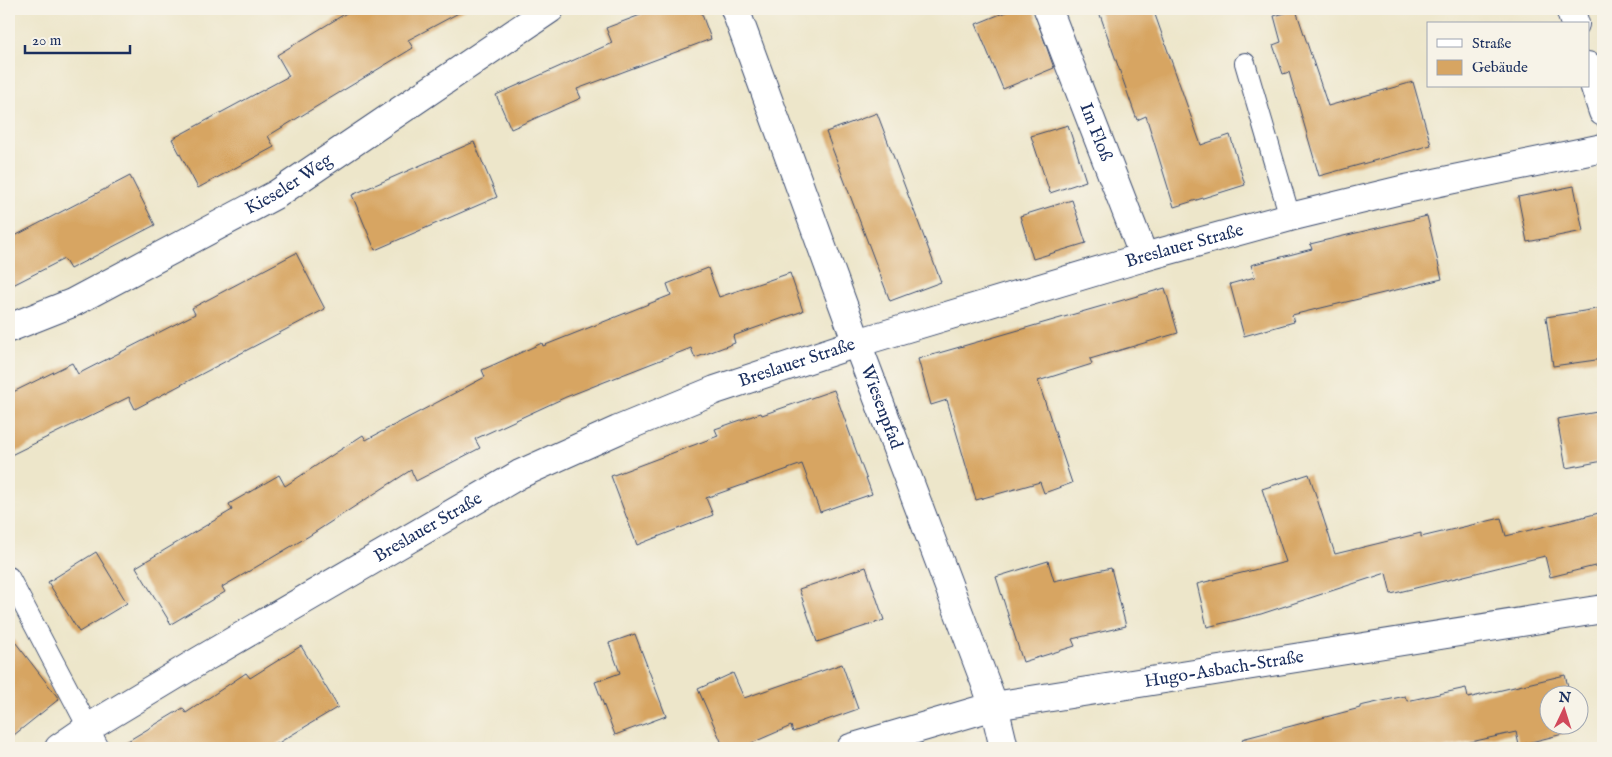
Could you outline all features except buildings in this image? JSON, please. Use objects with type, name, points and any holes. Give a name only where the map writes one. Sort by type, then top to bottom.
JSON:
[{"type":"street","name":"Kieseler Weg","points":[[9,328],[72,303],[277,194],[550,9]]},
{"type":"street","name":"Wiesenpfad","points":[[735,9],[857,343],[994,706],[1004,748]]},
{"type":"street","name":"Im Floß","points":[[1048,9],[1144,257]]},
{"type":"street","points":[[1570,9],[1574,22]]},
{"type":"street","points":[[1590,72],[1603,112]]},
{"type":"street","name":"Breslauer Straße","points":[[59,748],[94,738],[199,660],[520,474],[618,430],[715,390],[857,343],[1144,257],[1290,217],[1401,190],[1603,148]]},
{"type":"street","name":"Hugo-Asbach-Straße","points":[[852,748],[994,706],[1603,609]]},
{"type":"lane","points":[[1245,63],[1290,217]]},
{"type":"lane","points":[[9,577],[94,738]]}]
